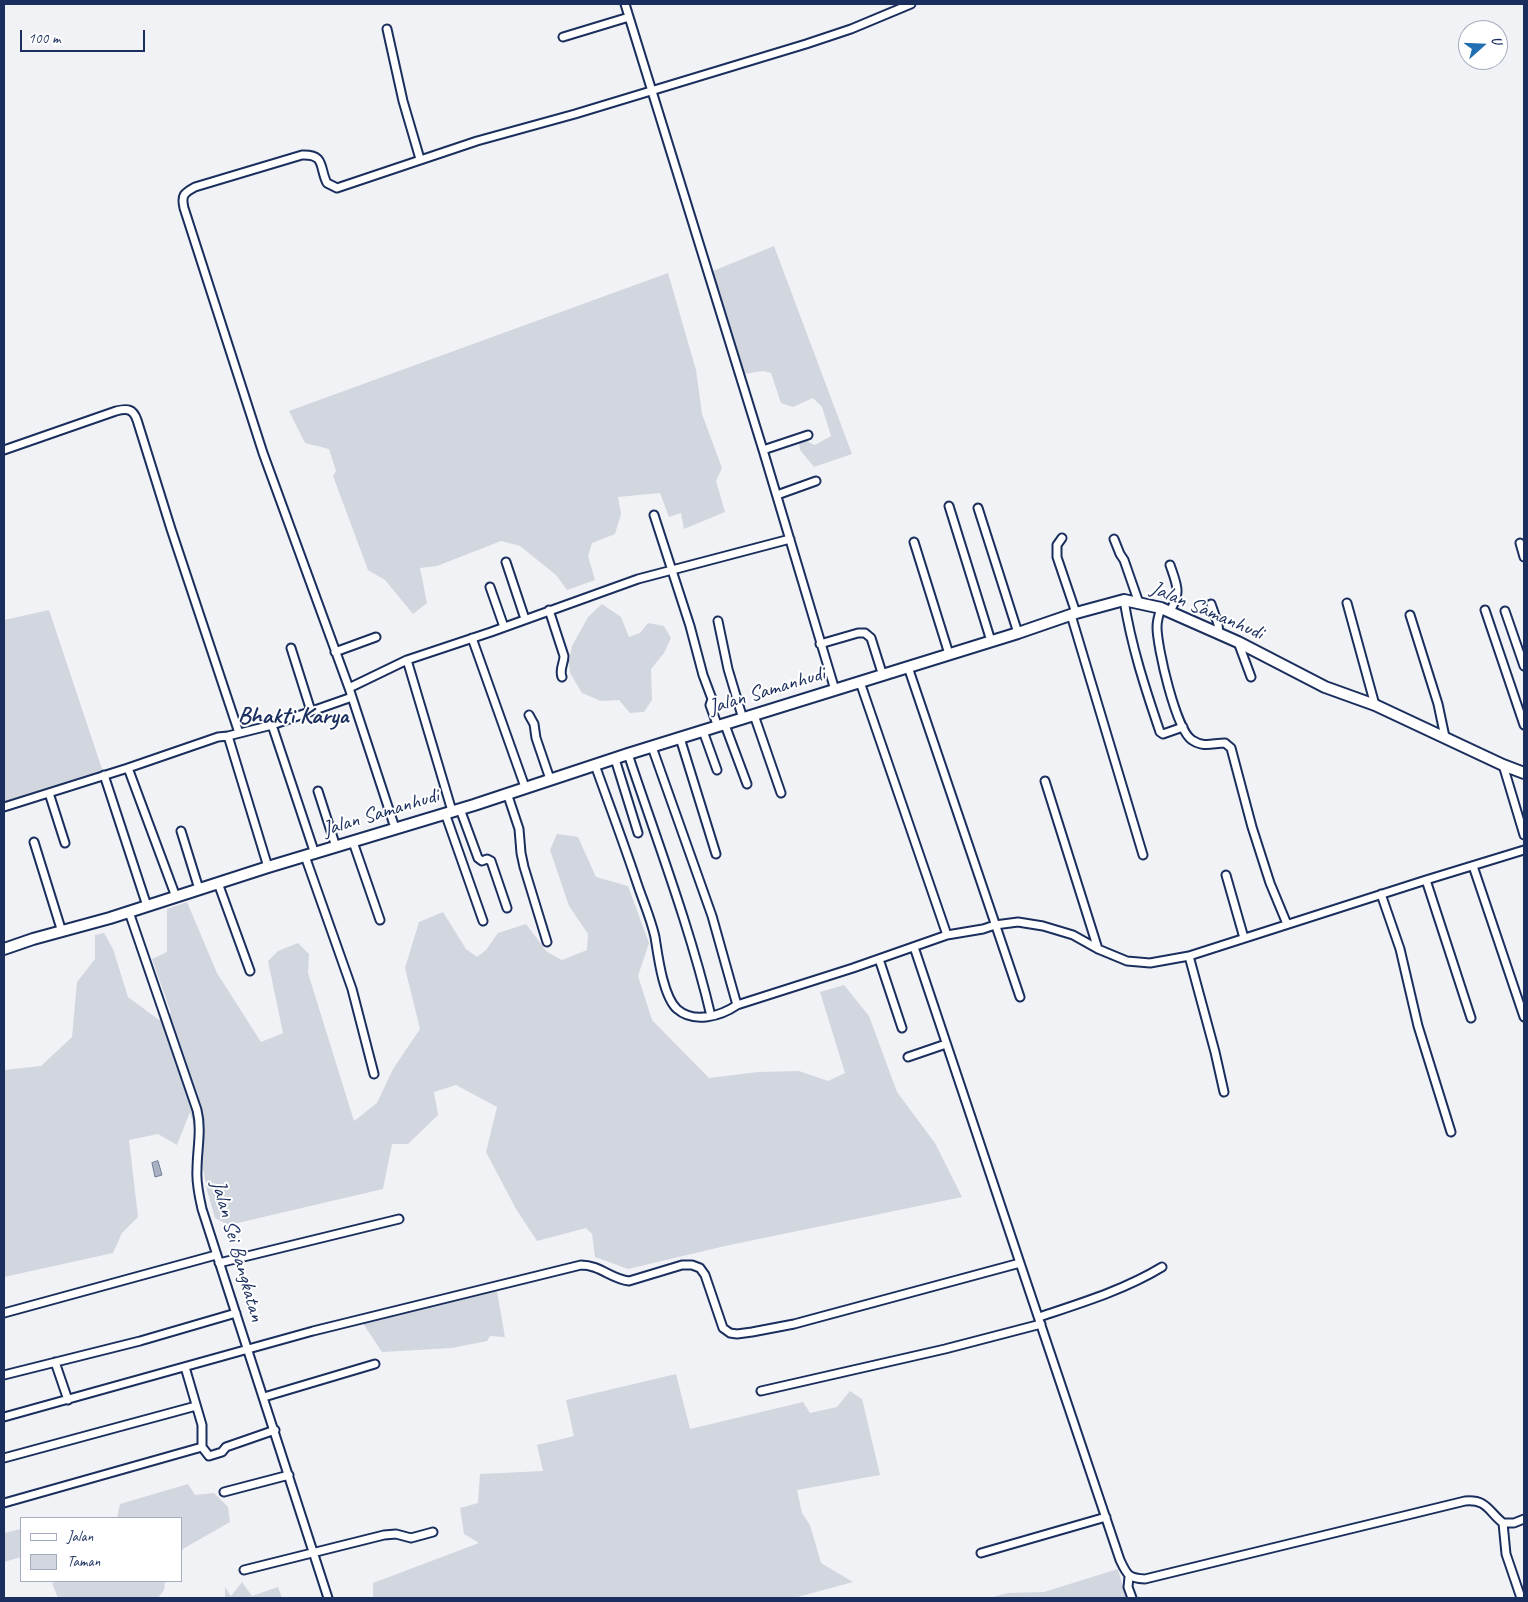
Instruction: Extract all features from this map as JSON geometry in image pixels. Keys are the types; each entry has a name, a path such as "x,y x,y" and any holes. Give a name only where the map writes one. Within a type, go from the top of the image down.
{"street":[{"path":"625,4 777,495 835,690"},
{"path":"395,828 349,688 263,452 182,200 184,195 195,187 302,155 318,158 327,183 336,188 477,141 652,91 851,29 911,4"},
{"path":"563,37 629,16"},
{"path":"387,29 420,159"},
{"path":"4,450 116,411 129,409 133,411 238,733"},
{"path":"763,450 808,434"},
{"path":"777,495 816,481"},
{"path":"949,506 991,641"},
{"path":"978,508 1018,633"},
{"path":"654,515 712,699 710,705 747,784"},
{"path":"1062,538 1056,545 1057,557 1142,855"},
{"path":"1114,538 1139,603"},
{"path":"349,688 408,660 638,579 790,539"},
{"path":"914,542 948,654"},
{"path":"1520,543 1524,556"},
{"path":"506,562 525,620"},
{"path":"1170,565 1177,589 1177,597 1165,610 1157,626 1162,660 1173,703 1186,734 1193,741 1211,746 1225,744 1231,748 1254,836 1270,883 1287,924"},
{"path":"490,587 504,627"},
{"path":"1124,600 1128,628 1160,732 1163,734 1183,727"},
{"name":"Jalan Samanhudi","path":"4,949 129,912 628,754 908,668 1073,614 1124,600 1165,610 1238,642 1325,687 1375,705 1524,773"},
{"path":"1348,603 1375,705"},
{"path":"1211,604 1218,624 1219,634"},
{"path":"549,610 564,656 561,668 562,677"},
{"path":"1485,610 1524,725"},
{"path":"1505,611 1524,666"},
{"path":"1410,615 1438,704 1445,737"},
{"path":"718,621 728,669 743,719"},
{"path":"820,644 858,633 865,633 871,638 882,676"},
{"path":"335,652 376,637"},
{"path":"472,638 525,787"},
{"path":"1238,642 1251,677"},
{"path":"291,648 311,711"},
{"path":"408,660 483,920"},
{"path":"908,668 1020,997"},
{"path":"860,682 947,935"},
{"path":"4,807 218,737 272,725 352,697"},
{"path":"529,715 534,724 536,738 550,779"},
{"path":"754,715 781,793"},
{"path":"272,725 352,989 374,1074"},
{"path":"703,731 717,770"},
{"path":"228,736 268,867"},
{"path":"680,738 716,854"},
{"path":"652,747 712,916 737,1005"},
{"path":"628,754 676,892 711,1016"},
{"path":"615,759 638,833"},
{"path":"595,765 652,924 658,961 672,1003 683,1013 692,1016 711,1016 727,1012 737,1005 947,935 1018,922 1043,926 1073,935 1098,949 1127,961 1150,963 1189,956 1426,880 1524,852"},
{"path":"1503,765 1524,834"},
{"path":"128,768 176,897"},
{"path":"104,775 147,906"},
{"path":"1045,781 1098,949"},
{"path":"318,791 336,847"},
{"path":"49,793 65,843"},
{"path":"507,793 519,828 524,867 547,942"},
{"path":"452,811 478,858 491,861 507,908"},
{"path":"181,831 199,889"},
{"path":"34,842 62,932"},
{"path":"353,842 380,920"},
{"path":"1473,866 1524,1017"},
{"path":"1226,874 1244,938"},
{"path":"1426,880 1471,1018"},
{"path":"218,883 250,971"},
{"path":"1381,894 1400,949 1418,1026 1451,1132"},
{"name":"Jalan Sei Bangkatan","path":"129,912 197,1110 200,1130 197,1183 202,1209 328,1598"},
{"path":"914,946 1106,1517 1123,1566 1129,1577 1128,1587 1132,1598"},
{"path":"1189,956 1216,1052 1224,1092"},
{"path":"879,959 902,1028"},
{"path":"908,1057 946,1044"},
{"path":"219,1264 399,1219"},
{"path":"4,1312 216,1255"},
{"path":"4,1417 392,1310 521,1281 581,1265 599,1268 620,1280 629,1280 682,1264 700,1268 705,1275 724,1328 737,1334 794,1324 1020,1263"},
{"path":"761,1391 945,1349 1040,1321 1145,1278 1162,1267"},
{"path":"4,1375 140,1341 236,1313"},
{"path":"55,1362 68,1400"},
{"path":"264,1397 375,1364"},
{"path":"185,1367 202,1425 202,1447 209,1456 222,1452 226,1447 275,1430"},
{"path":"4,1458 196,1406"},
{"path":"4,1503 202,1447"},
{"path":"224,1492 289,1475"},
{"path":"1129,1577 1145,1579 1465,1501 1477,1500 1482,1502 1503,1523 1506,1554 1520,1598"},
{"path":"981,1553 1106,1517"},
{"path":"1503,1523 1514,1523 1524,1519"},
{"path":"244,1570 384,1536 396,1534 411,1538 433,1532"}],"green space":[{"path":"774,246 852,454 814,467 800,450 799,443 804,440 815,445 831,436 822,407 813,398 793,407 781,403 771,373 763,371 744,374 713,271"},
{"path":"668,273 696,370 702,414 722,468 716,481 725,512 684,529 681,513 669,517 660,493 618,497 621,514 615,534 592,543 588,556 595,580 567,590 556,575 520,546 501,541 437,566 420,568 427,603 413,614 385,580 368,570 333,476 336,471 329,449 305,443 289,411"},
{"path":"602,604 621,617 629,637 640,633 648,623 664,626 671,638 664,653 651,669 652,700 644,712 630,713 619,700 601,701 582,693 570,673 569,661 572,646 588,617"},
{"path":"49,610 104,775 4,805 4,620"},
{"path":"557,834 578,837 596,877 628,886 649,943 638,976 652,1020 709,1078 758,1072 799,1071 828,1081 845,1073 820,992 844,985 869,1016 897,1092 935,1143 962,1197 725,1246 628,1269 595,1257 592,1234 586,1228 537,1241 516,1209 486,1152 497,1107 456,1085 434,1092 438,1115 408,1144 392,1144 383,1189 229,1225 215,1218 190,1112 177,1145 158,1134 129,1140 138,1217 122,1233 113,1253 4,1277 4,1070 41,1066 72,1037 77,982 95,959 95,935 104,933 113,949 128,997 159,1020 171,1013 152,959 167,952 167,909 187,902 217,973 261,1042 283,1033 268,961 278,951 298,943 309,954 308,973 354,1121 377,1103 393,1069 420,1029 405,968 419,922 443,912 466,949 477,957 486,950 498,933 526,924 547,952 562,960 587,950 588,934 569,906 550,850"},
{"path":"496,1286 505,1337 490,1336 487,1341 452,1348 382,1352 360,1319"},
{"path":"676,1374 690,1429 803,1402 810,1413 837,1407 850,1391 862,1399 880,1475 797,1490 802,1513 810,1525 821,1563 853,1582 794,1598 373,1598 373,1583 479,1543 464,1534 460,1508 478,1503 480,1474 543,1471 537,1445 574,1436 566,1400"},
{"path":"188,1484 195,1495 214,1493 228,1507 230,1522 182,1549 182,1517 117,1517 120,1504"},
{"path":"20,1529 20,1557 4,1562 4,1533"},
{"path":"1118,1569 1126,1598 989,1598 1008,1593 1044,1592"},
{"path":"165,1582 164,1590 158,1598 58,1598 52,1583"},
{"path":"242,1582 252,1596 278,1587 282,1598 225,1598 225,1587 231,1596"}],"water":[{"path":"158,1161 162,1175 155,1177 152,1163"}],"district":[{"name":"Bhakti Karya","path":"293,717"}]}
